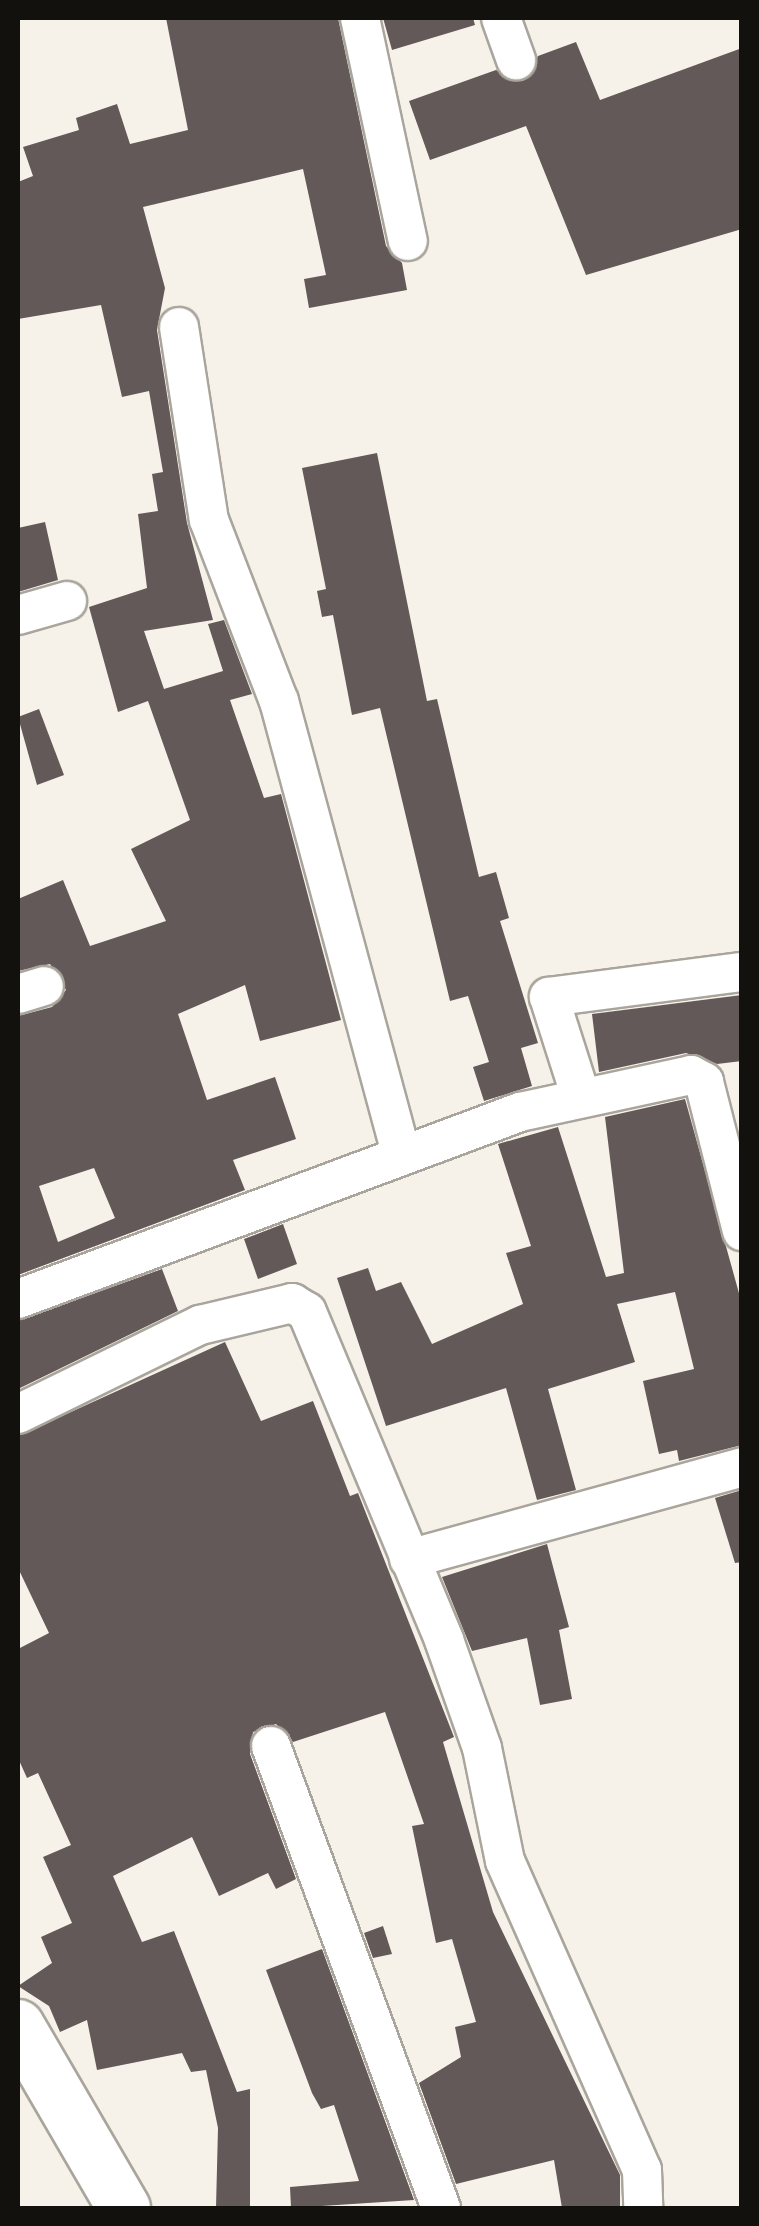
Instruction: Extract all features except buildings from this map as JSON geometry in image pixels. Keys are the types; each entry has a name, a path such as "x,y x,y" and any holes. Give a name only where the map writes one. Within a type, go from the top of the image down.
{"street":[{"path":"360,18 408,241"},
{"path":"501,18 516,60"},
{"path":"178,327 210,520 279,701 402,1154"},
{"path":"18,616 67,600"},
{"path":"580,1094 549,997 742,972"},
{"path":"18,1298 402,1154 580,1094 700,1075 742,1231"},
{"path":"18,1414 200,1325 292,1303 326,1347 409,1559 482,1748 505,1861 642,2170 642,2208"},
{"path":"409,1559 742,1467"},
{"path":"272,1746 442,2208"},
{"path":"18,2026 124,2208"}]}
